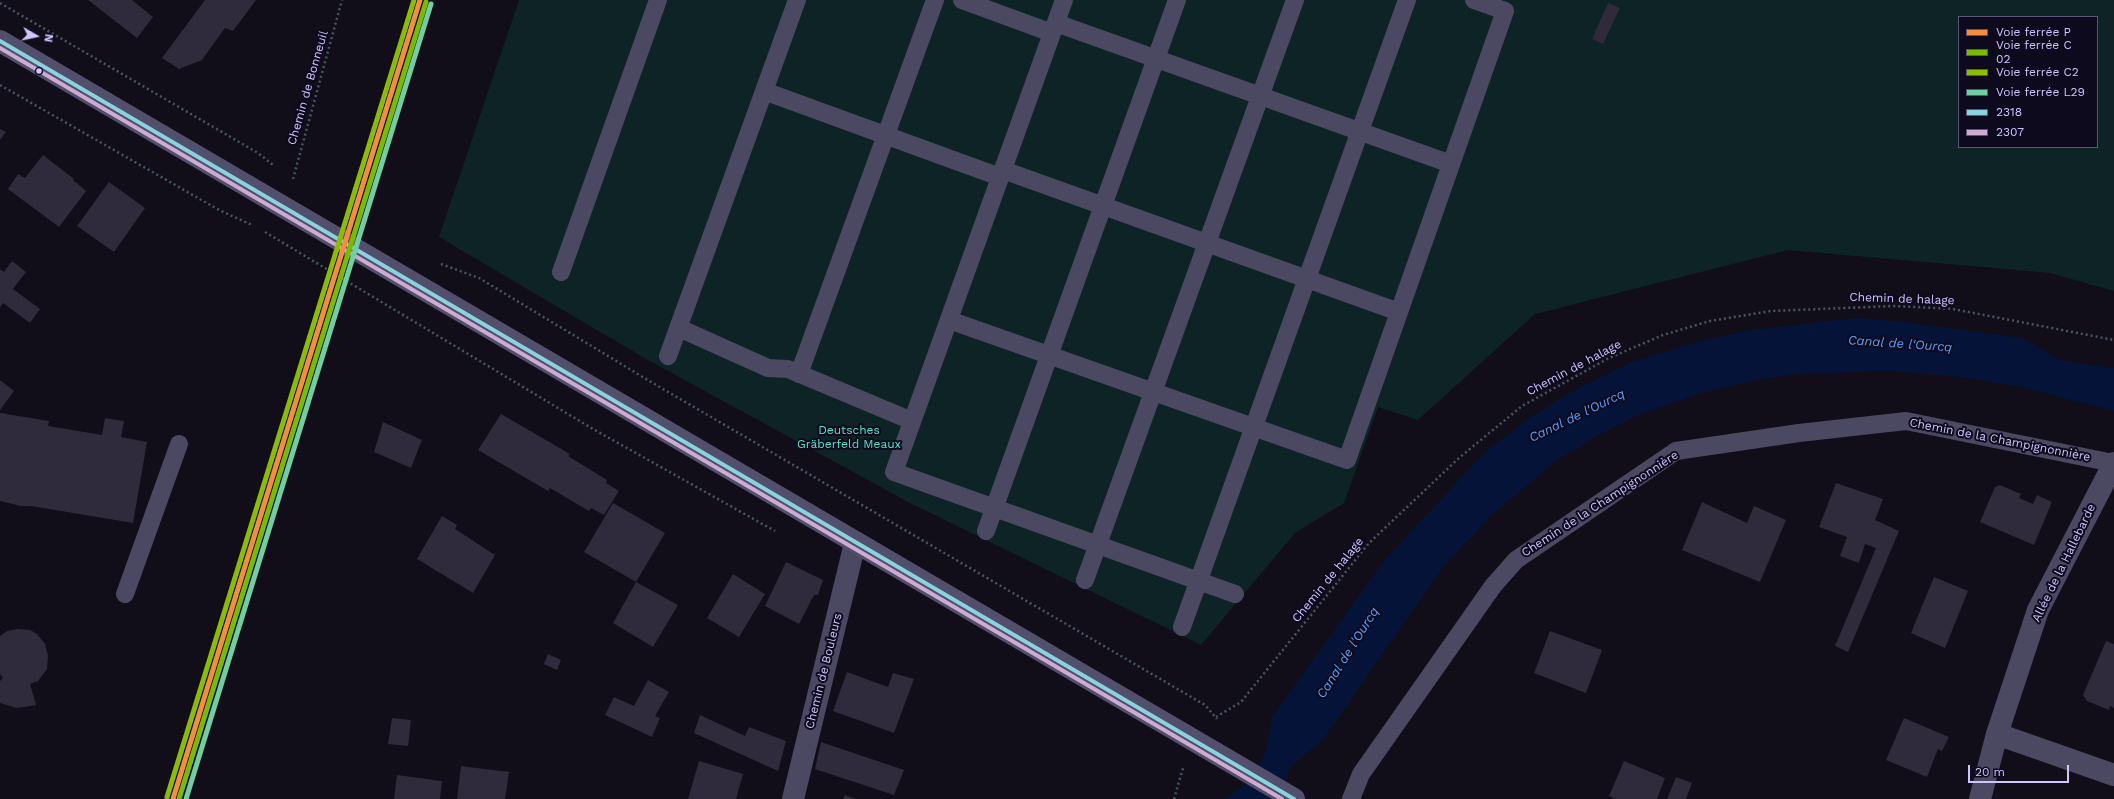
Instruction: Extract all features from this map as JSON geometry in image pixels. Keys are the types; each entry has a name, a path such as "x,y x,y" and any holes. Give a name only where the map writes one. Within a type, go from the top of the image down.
{"main road":[{"path":"0,41 1294,799"}],"street":[{"name":"Allée de la Hallebarde","path":"1980,799 1997,734 2038,610 2114,463"},
{"name":"Chemin de Bouleurs","path":"793,799 855,543"},
{"path":"1997,734 2114,775"}],"lane":[{"path":"561,272 658,0"},
{"path":"668,356 797,0"},
{"path":"799,374 935,0"},
{"path":"962,0 1156,58 1451,164"},
{"path":"1064,0 894,472 1235,594"},
{"path":"986,531 1177,0"},
{"path":"1085,580 1295,0"},
{"path":"1182,627 1197,580 1407,0"},
{"path":"949,320 1347,460 1505,11 1474,0"},
{"path":"764,91 886,136 1103,205 1399,312"},
{"path":"679,328 768,368 788,369 912,421"},
{"name":"Chemin de la Champignonnière","path":"1350,799 1361,774 1493,586 1516,560 1676,451 1799,433 1906,421 2114,463"},
{"path":"126,594 179,444"}],"path":[{"name":"Chemin de Bonneuil","path":"293,180 342,0"},
{"path":"0,3 258,153 275,167"},
{"path":"0,85 219,210 251,224 593,429 781,534"},
{"path":"287,176 298,185"},
{"name":"Chemin de halage","path":"436,262 479,278 651,382 1205,705 1216,717 1241,702 1369,543 1459,458 1522,406 1609,358 1663,335 1710,321 1771,311 1848,306 1893,306 1953,309 2114,340"},
{"path":"1174,799 1183,768"}],"green space":[{"name":"Deutsches Gräberfeld Meaux","path":"519,0 2114,0 2114,291 2050,273 1788,250 1535,314 1418,420 1378,407 1344,503 1295,533 1201,645 910,503 646,359 439,237"}],"water":[{"name":"Canal de l'Ourcq","path":"1856,318 1905,322 2023,338 2058,360 2114,368 2114,411 2017,386 1952,376 1888,371 1798,374 1755,380 1698,394 1636,416 1595,437 1556,461 1493,514 1443,567 1322,741 1292,765 1276,799 1225,799 1252,779 1266,750 1272,717 1383,562 1482,455 1529,418 1576,389 1630,363 1693,343 1751,330"}],"building":[{"path":"88,0 132,0 153,17 137,38"},
{"path":"205,0 256,0 233,31 225,28 202,60 179,69 162,58"},
{"path":"1608,3 1620,8 1603,44 1592,39"},
{"path":"0,129 6,132 0,140"},
{"path":"43,155 74,179 73,180 86,191 59,227 8,189 18,174 25,178"},
{"path":"109,182 145,208 114,252 77,226"},
{"path":"12,261 26,272 13,289 40,309 30,323 3,303 0,308 0,269 4,272"},
{"path":"0,380 14,391 0,410"},
{"path":"0,413 49,421 48,426 102,435 105,418 124,421 121,437 147,442 133,523 31,506 21,506 0,501"},
{"path":"501,414 570,454 568,456 607,480 606,483 619,491 604,515 591,508 589,511 550,488 548,491 478,450"},
{"path":"383,422 422,440 411,468 374,452"},
{"path":"1836,483 1883,499 1875,520 1899,531 1848,652 1835,646 1876,548 1865,544 1859,563 1840,556 1847,537 1819,527"},
{"path":"2000,485 2021,494 2019,498 2033,504 2037,495 2052,502 2034,545 1980,522 1995,487"},
{"path":"1702,502 1747,523 1754,506 1786,520 1760,582 1682,550"},
{"path":"613,503 665,533 636,582 584,552"},
{"path":"442,516 457,525 455,529 495,555 473,593 417,559"},
{"path":"786,562 823,580 818,595 814,595 799,624 765,606"},
{"path":"733,574 765,594 739,637 707,618"},
{"path":"1934,577 1968,591 1945,648 1911,633"},
{"path":"636,582 678,605 653,647 613,623"},
{"path":"17,629 30,630 37,634 45,644 48,656 47,669 38,681 30,684 36,705 17,708 0,703 0,681 3,678 0,674 0,636 7,631"},
{"path":"1550,631 1602,650 1586,693 1534,673"},
{"path":"2106,641 2114,644 2114,708 2110,706 2109,710 2087,701 2083,695"},
{"path":"548,654 561,660 557,670 544,664"},
{"path":"847,672 888,687 893,673 914,679 894,733 833,711"},
{"path":"648,680 669,692 655,716 660,718 652,737 605,715 614,697 634,706"},
{"path":"700,715 745,736 749,727 786,741 778,771 694,733"},
{"path":"392,718 411,720 408,746 388,744"},
{"path":"1904,718 1949,737 1942,751 1938,749 1927,777 1886,760"},
{"path":"821,742 904,770 894,795 815,769"},
{"path":"699,761 743,774 736,799 688,799"},
{"path":"1624,761 1665,778 1657,799 1616,799 1609,796"},
{"path":"461,766 509,772 505,799 457,799"},
{"path":"397,775 442,781 440,799 394,799"},
{"path":"1676,777 1692,783 1686,799 1667,799"},
{"path":"845,795 856,799 843,799"}],"rail line":[{"name":"C2","path":"167,797 414,0"},
{"name":"P","path":"173,799 420,0"},
{"name":"L29","path":"186,799 431,4"}],"transit line":[{"path":"179,799 426,2"},
{"name":"2318","path":"0,41 1294,799"},
{"name":"2307","path":"0,48 1282,799"}]}
